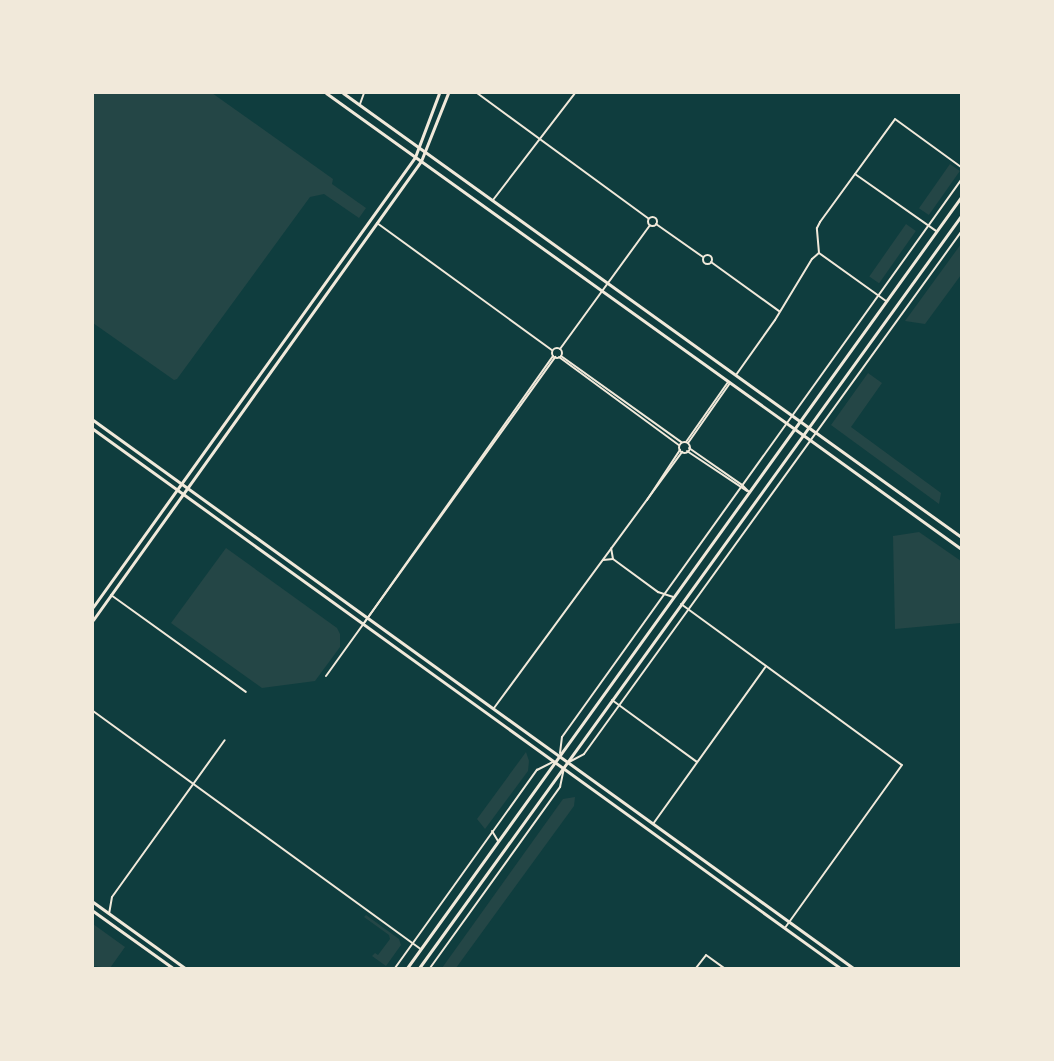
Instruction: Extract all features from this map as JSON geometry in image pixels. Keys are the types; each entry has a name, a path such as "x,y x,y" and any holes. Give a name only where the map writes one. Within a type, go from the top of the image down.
{"main road":[{"path":"326,93 961,549"},
{"path":"343,93 961,537"},
{"path":"93,607 415,157 439,93"},
{"path":"93,620 421,161 448,93"},
{"path":"406,968 961,197"},
{"path":"418,968 961,216"},
{"path":"936,231 945,238"},
{"path":"93,420 853,968"},
{"path":"93,429 840,968"},
{"path":"674,597 681,604"},
{"path":"93,902 185,968"},
{"path":"93,911 173,968"},
{"path":"442,919 450,924"}],"street":[{"path":"360,105 364,93"},
{"path":"477,93 648,218 650,225"},
{"path":"493,200 575,93"},
{"path":"886,301 819,253 817,228 895,119 961,167"},
{"path":"855,174 936,231"},
{"path":"560,756 562,737 961,180"},
{"path":"648,218 655,217 656,224"},
{"path":"377,223 552,350 554,357"},
{"path":"560,356 560,349 650,225 656,224 703,257 705,263 711,262 779,311"},
{"path":"568,762 584,754 961,232"},
{"path":"945,238 953,243"},
{"path":"736,375 812,259 819,253"},
{"path":"703,257 710,255 711,262"},
{"path":"552,350 560,349"},
{"path":"326,676 554,357 560,356 680,444 681,451"},
{"path":"680,444 687,442 729,383"},
{"path":"687,442 688,449 749,492"},
{"path":"494,708 681,451 688,449"},
{"path":"611,548 613,560"},
{"path":"602,560 613,560 658,592 665,592 674,597"},
{"path":"111,595 246,692"},
{"path":"681,604 902,765 785,928"},
{"path":"653,824 766,666"},
{"path":"612,700 697,762"},
{"path":"93,711 420,949"},
{"path":"109,914 112,897 225,740"},
{"path":"395,968 537,770 556,761"},
{"path":"430,968 560,787 564,768"},
{"path":"492,831 498,841"},
{"path":"434,913 442,919"},
{"path":"450,924 457,930"},
{"path":"696,968 706,955 724,968"}],"shaded area":[{"path":"93,93 212,93 333,179 332,184 366,208 359,218 324,194 310,197 177,379 174,380 93,323"},
{"path":"950,164 960,171 929,215 919,208"},
{"path":"906,224 916,231 879,283 869,276"},
{"path":"961,244 961,275 925,324 905,321"},
{"path":"868,373 882,383 851,427 941,493 939,504 831,425"},
{"path":"919,532 961,561 961,623 895,629 893,536"},
{"path":"226,548 337,628 340,634 340,647 315,681 262,688 171,623"},
{"path":"526,752 529,761 528,771 485,829 477,819"},
{"path":"575,797 574,806 456,968 442,968 563,799"},
{"path":"366,915 399,939 401,945 386,966 372,956 375,953 378,955 390,939 389,935 364,917"},
{"path":"93,924 125,947 110,968 93,966"}]}
